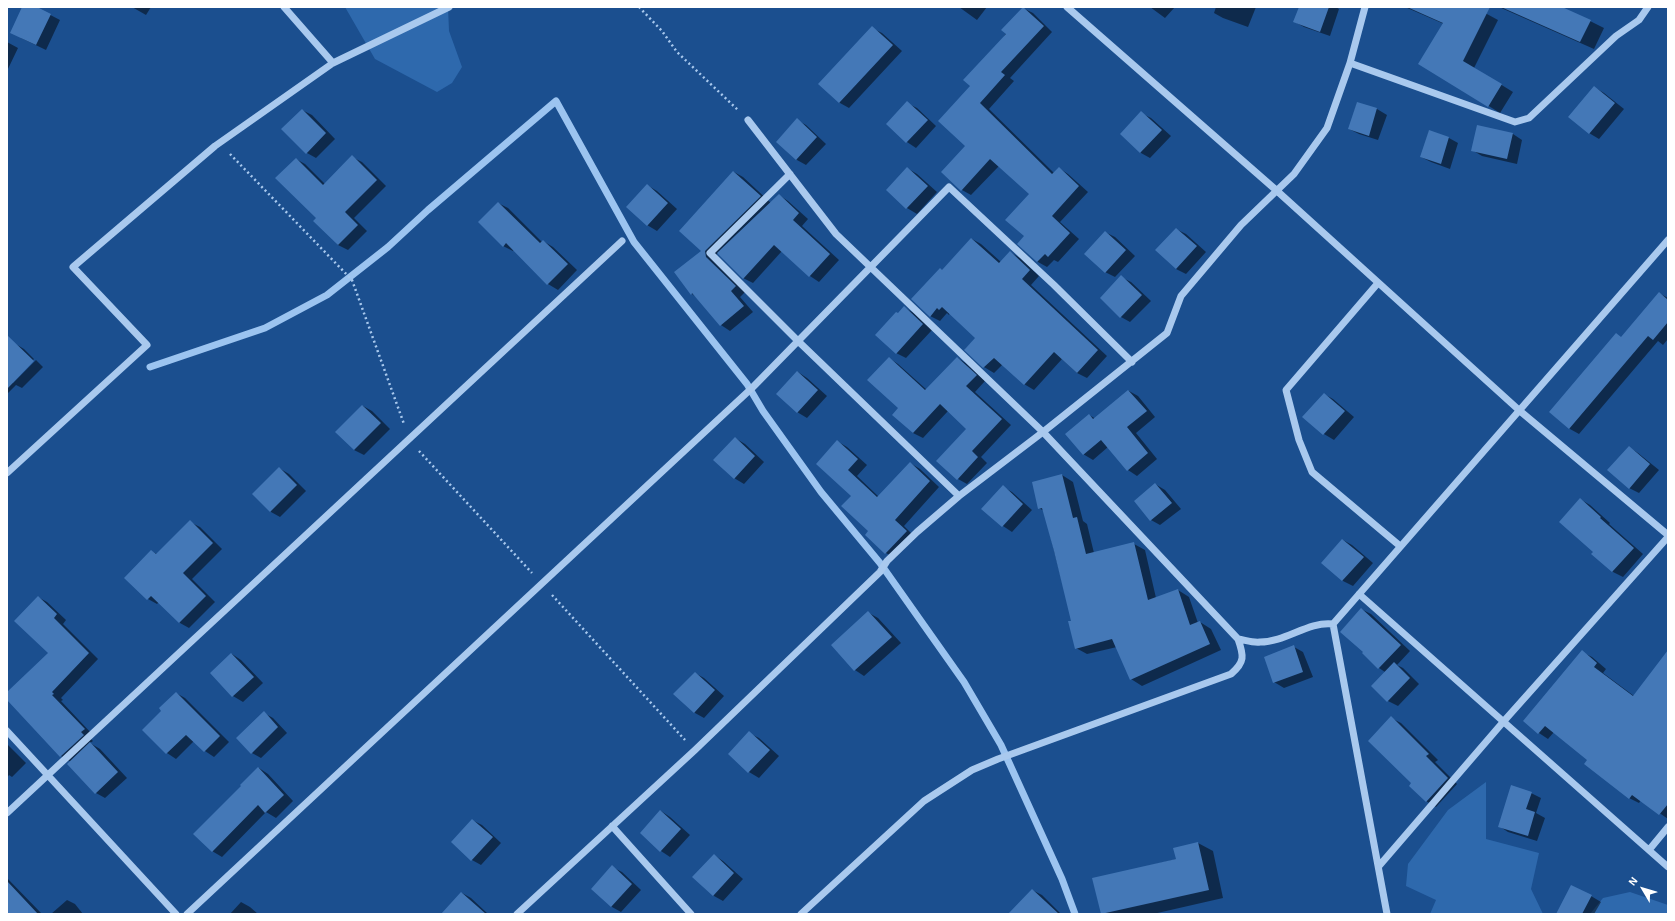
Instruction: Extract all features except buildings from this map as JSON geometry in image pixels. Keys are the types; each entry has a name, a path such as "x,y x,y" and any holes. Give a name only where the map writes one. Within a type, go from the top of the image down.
{"street":[{"path":"284,7 333,63"},
{"path":"7,473 147,345 73,267 219,143 333,63 449,7"},
{"path":"1067,7 1276,190 1520,411 1668,536 1504,721 1379,866"},
{"path":"517,914 695,750 880,572 887,561 917,532 959,496 1132,362 1166,333 1180,296 1241,225 1294,174 1327,128 1350,63 1365,7"},
{"path":"1350,63 1515,122 1529,118 1616,36 1640,20 1648,7"},
{"path":"748,120 836,234 872,266 1043,432 1238,639 1243,653 1243,660 1238,668 1231,674 1013,755 998,759 972,770 924,801 801,914"},
{"path":"790,174 710,253 798,341 959,496"},
{"path":"187,914 747,393 949,187 1048,280 1132,362"},
{"path":"1334,624 1400,546 1520,411 1668,240"},
{"path":"7,813 622,241"},
{"path":"1378,283 1286,390 1299,440 1312,472 1400,546"},
{"path":"1359,594 1668,867"},
{"path":"1238,639 1260,642 1276,639 1323,623 1334,624"},
{"path":"1334,624 1387,914"},
{"path":"7,731 176,914"},
{"path":"612,826 691,914"},
{"path":"1648,850 1668,828"}],"path":[{"path":"639,7 662,31 677,52 748,120"},
{"path":"219,143 352,280 409,440 695,750"}],"shaded area":[{"path":"345,7 448,7 449,31 462,67 452,83 437,92 375,59"},
{"path":"1486,782 1486,839 1539,853 1531,889 1543,914 1430,914 1436,900 1406,886 1408,864 1448,810"},
{"path":"1630,892 1668,905 1668,914 1590,914 1603,898"}],"waterway":[{"path":"150,367 265,328 327,295 388,247 428,210 556,101 634,242 747,384 763,411 821,492 880,563 964,682 1001,745 1062,879 1075,914"}]}
